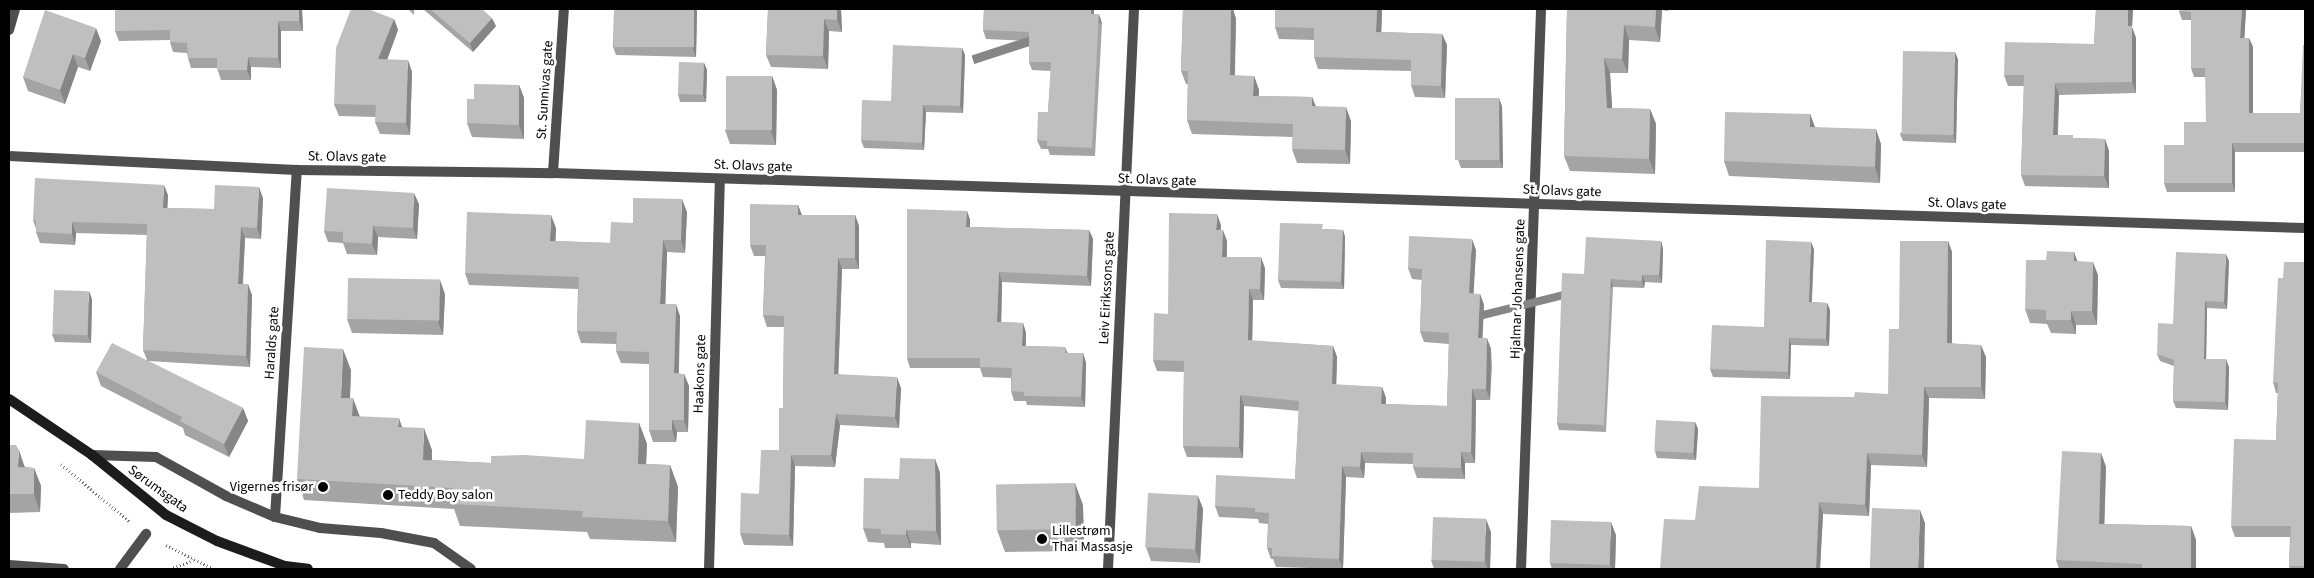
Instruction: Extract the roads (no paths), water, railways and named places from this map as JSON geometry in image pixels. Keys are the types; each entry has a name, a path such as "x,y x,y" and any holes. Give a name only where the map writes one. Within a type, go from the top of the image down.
{"main road":[{"name":"Sørumsgata","path":"9,399 92,455 166,515 217,541 284,567 308,569"}],"street":[{"path":"9,30 15,9"},
{"name":"St. Sunnivas gate","path":"553,173 564,9"},
{"name":"Leiv Eirikssons gate","path":"1108,569 1134,9"},
{"name":"Hjalmar Johansens gate","path":"1522,569 1542,9"},
{"name":"St. Olavs gate","path":"9,156 297,170 553,173 1125,193 2305,228"},
{"name":"Haralds gate","path":"275,517 297,170"},
{"name":"Haakons gate","path":"709,569 720,179"},
{"path":"92,455 156,457 226,496 275,517 320,528 381,533 434,543 471,569"},
{"path":"120,569 146,534"},
{"path":"13,567 64,569"}],"place":[{"name":"Vigernes frisør","path":"323,487"},
{"name":"Teddy Boy salon","path":"388,495"},
{"name":"Lillestrøm Thai Massasje","path":"1042,539"}]}
